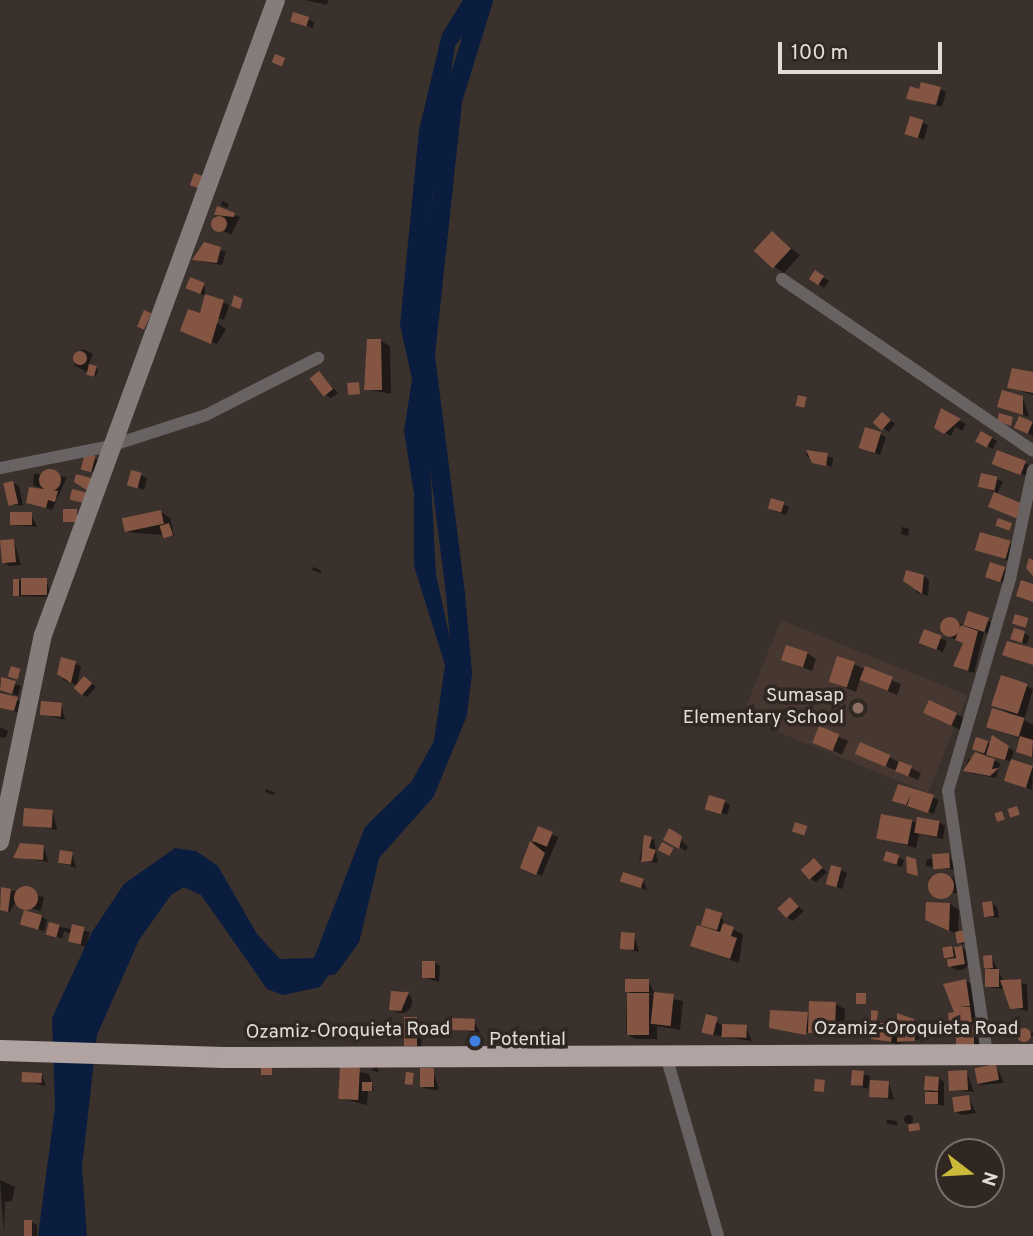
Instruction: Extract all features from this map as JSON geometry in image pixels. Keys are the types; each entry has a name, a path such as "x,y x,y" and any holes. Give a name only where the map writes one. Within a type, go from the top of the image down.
{"highway":[{"name":"Ozamiz-Oroquieta Road","path":"0,1051 118,1056 665,1052 1033,1054"}],"street":[{"path":"0,842 43,635 110,446 276,0"},
{"path":"782,279 1033,451"},
{"path":"0,468 110,446 253,395 318,358"},
{"path":"987,1054 948,791 1010,579 1033,470"},
{"path":"665,1052 718,1236"}],"shaded area":[{"name":"Sumasap Elementary School","path":"781,620 967,695 928,793 742,717"}],"water":[{"path":"463,0 491,0 455,46 432,201 423,336 436,574 457,672 445,743 423,785 367,847 342,957 320,987 283,995 267,989 201,895 184,887 171,895 139,940 97,1035 82,1167 87,1236 38,1236 55,1107 52,1018 92,932 124,884 175,848 196,851 218,866 257,934 280,959 314,958 365,827 412,781 434,741 445,665 414,566 414,494 404,431 412,379 400,325 419,130 442,34"}],"building":[{"path":"293,12 309,17 306,27 290,22"},
{"path":"275,54 285,58 282,66 272,62"},
{"path":"921,82 941,87 936,105 906,99 910,86 919,89"},
{"path":"910,116 923,120 918,138 904,134"},
{"path":"194,173 203,176 199,188 190,185"},
{"path":"217,206 235,213 234,217 214,215"},
{"path":"216,216 222,216 227,224 225,230 216,232 211,227 211,221"},
{"path":"772,231 791,249 773,268 754,251"},
{"path":"204,242 221,247 217,263 192,260"},
{"path":"815,270 824,276 818,285 809,279"},
{"path":"190,277 205,283 200,294 186,288"},
{"path":"205,294 224,300 211,344 180,331 188,309 200,313"},
{"path":"234,295 243,299 240,309 231,306"},
{"path":"144,310 151,313 144,330 137,327"},
{"path":"367,339 381,339 382,390 364,390"},
{"path":"77,351 83,351 87,358 83,365 77,365 73,361 73,355"},
{"path":"89,364 97,366 94,377 86,375"},
{"path":"1012,368 1033,372 1033,393 1007,388"},
{"path":"319,371 333,389 324,397 310,378"},
{"path":"359,382 360,394 348,395 347,383"},
{"path":"1002,390 1023,396 1023,415 997,407"},
{"path":"798,395 807,397 804,408 796,406"},
{"path":"941,408 961,419 944,434 934,428"},
{"path":"882,412 891,420 882,430 873,422"},
{"path":"999,413 1013,417 1011,426 997,421"},
{"path":"1019,416 1033,422 1028,434 1014,428"},
{"path":"865,427 881,432 875,453 859,448"},
{"path":"981,431 992,437 987,448 975,441"},
{"path":"806,450 828,453 826,466 812,463"},
{"path":"997,450 1026,461 1021,475 992,464"},
{"path":"85,453 96,456 91,472 81,469"},
{"path":"50,469 58,472 61,480 58,488 50,491 42,488 39,480 42,472"},
{"path":"131,470 142,473 137,488 127,485"},
{"path":"981,473 998,477 994,490 978,487"},
{"path":"76,474 91,478 88,491 74,482"},
{"path":"13,481 18,503 8,506 3,483"},
{"path":"29,487 58,491 55,502 48,500 46,508 26,503"},
{"path":"72,489 89,493 86,504 70,500"},
{"path":"994,492 1023,504 1017,518 988,507"},
{"path":"771,498 784,502 781,513 768,509"},
{"path":"63,509 77,509 77,522 63,522"},
{"path":"161,510 164,524 125,532 122,518"},
{"path":"10,512 32,512 32,525 10,525"},
{"path":"998,518 1012,523 1009,531 995,526"},
{"path":"169,523 173,535 164,538 159,526"},
{"path":"980,532 1011,541 1006,559 975,550"},
{"path":"14,539 16,562 2,563 0,540"},
{"path":"1029,558 1033,560 1033,576 1026,568"},
{"path":"990,562 1005,567 1000,582 985,577"},
{"path":"906,570 924,575 922,594 903,581"},
{"path":"21,578 47,578 47,595 21,595"},
{"path":"13,579 19,579 19,596 13,596"},
{"path":"1021,580 1033,584 1033,602 1016,596"},
{"path":"968,611 989,618 984,632 963,625"},
{"path":"1015,614 1028,618 1025,628 1012,624"},
{"path":"946,617 954,617 960,627 954,637 946,637 940,631 940,623"},
{"path":"961,625 978,631 968,671 953,666 963,643 955,640"},
{"path":"1014,628 1025,631 1022,643 1010,639"},
{"path":"924,629 942,636 936,650 919,643"},
{"path":"1007,641 1033,648 1033,665 1002,655"},
{"path":"786,645 808,652 803,667 781,660"},
{"path":"837,656 855,662 847,688 829,682"},
{"path":"61,657 76,661 71,683 57,674"},
{"path":"11,666 21,669 17,679 8,677"},
{"path":"865,666 893,677 888,691 860,680"},
{"path":"1001,675 1028,684 1018,714 991,705"},
{"path":"84,676 92,683 82,695 74,688"},
{"path":"1,677 16,681 12,694 0,690"},
{"path":"0,693 18,697 14,711 0,708"},
{"path":"929,700 957,713 951,726 923,713"},
{"path":"41,701 62,703 61,717 40,715"},
{"path":"992,708 1025,718 1019,737 986,727"},
{"path":"819,726 839,734 833,751 812,743"},
{"path":"992,735 1009,746 1005,760 986,755"},
{"path":"1020,736 1033,740 1032,757 1016,752"},
{"path":"976,737 988,741 984,753 972,749"},
{"path":"860,742 890,755 885,767 855,754"},
{"path":"975,752 995,759 992,769 999,768 990,776 963,771"},
{"path":"1011,759 1033,766 1026,788 1004,781"},
{"path":"899,761 912,766 908,776 895,771"},
{"path":"898,784 934,795 928,813 907,806 911,794 906,805 892,801"},
{"path":"709,795 725,800 721,814 705,809"},
{"path":"1017,806 1020,815 1010,818 1007,809"},
{"path":"24,808 53,810 52,828 23,826"},
{"path":"1002,811 1005,820 997,822 994,813"},
{"path":"881,814 912,820 908,845 876,839"},
{"path":"917,817 940,821 937,837 914,833"},
{"path":"795,822 807,826 804,836 792,832"},
{"path":"538,826 553,832 547,847 532,841"},
{"path":"669,828 682,836 679,849 663,840"},
{"path":"644,835 652,837 649,848 656,850 652,861 641,862"},
{"path":"530,841 545,853 536,875 520,868"},
{"path":"662,842 674,848 669,856 658,850"},
{"path":"20,843 44,845 43,860 13,858"},
{"path":"60,850 73,852 71,865 58,863"},
{"path":"886,851 899,855 896,865 883,861"},
{"path":"949,853 950,868 933,869 932,854"},
{"path":"906,856 916,859 918,876 907,873"},
{"path":"814,858 823,868 809,880 801,870"},
{"path":"831,865 842,868 836,887 826,884"},
{"path":"623,872 644,879 641,888 620,882"},
{"path":"941,873 950,877 954,886 950,895 941,899 932,895 928,886 932,877"},
{"path":"26,886 34,890 38,898 34,906 26,910 18,906 14,898 18,890"},
{"path":"1,887 11,889 8,912 0,910"},
{"path":"790,897 799,907 786,918 777,908"},
{"path":"992,901 994,916 984,917 982,902"},
{"path":"926,902 950,903 949,931 925,920"},
{"path":"706,908 722,913 717,930 701,925"},
{"path":"24,910 42,915 38,930 20,924"},
{"path":"49,922 60,925 56,937 46,935"},
{"path":"723,923 734,927 731,936 737,938 730,959 690,946 697,925 720,932"},
{"path":"72,924 85,927 81,944 68,942"},
{"path":"966,930 968,942 957,944 955,932"},
{"path":"621,932 635,933 634,950 620,949"},
{"path":"952,946 954,957 944,959 942,948"},
{"path":"962,946 965,964 948,967 947,959 956,958 954,947"},
{"path":"992,955 993,968 984,969 983,956"},
{"path":"422,961 435,961 435,978 422,978"},
{"path":"985,969 999,969 999,987 985,987"},
{"path":"625,979 649,979 649,992 625,992"},
{"path":"966,979 970,1006 959,1007 970,1007 972,1022 949,1025 948,1013 954,1012 943,984"},
{"path":"1021,979 1023,1008 1010,1009 1000,980"},
{"path":"391,991 409,992 401,1011 389,1010"},
{"path":"654,992 674,994 671,1026 651,1024"},
{"path":"627,993 649,993 649,1035 627,1035"},
{"path":"856,993 866,993 866,1004 856,1004"},
{"path":"809,1001 836,1002 835,1034 808,1033"},
{"path":"770,1010 808,1012 806,1035 769,1028"},
{"path":"871,1010 878,1011 877,1022 894,1025 891,1042 871,1039"},
{"path":"897,1013 914,1019 915,1041 897,1042"},
{"path":"706,1014 718,1017 713,1035 701,1032"},
{"path":"404,1017 417,1017 417,1046 404,1046"},
{"path":"450,1018 475,1019 475,1031 450,1030"},
{"path":"722,1024 747,1025 747,1038 722,1037"},
{"path":"956,1025 974,1025 974,1048 956,1048"},
{"path":"1024,1028 1029,1030 1029,1040 1024,1042 1019,1040 1017,1035 1019,1030"},
{"path":"996,1064 999,1080 977,1084 974,1068"},
{"path":"340,1066 360,1067 358,1100 338,1099"},
{"path":"261,1068 272,1068 272,1075 261,1075"},
{"path":"420,1068 434,1068 434,1087 420,1087"},
{"path":"852,1070 864,1071 863,1086 851,1085"},
{"path":"967,1070 968,1090 949,1091 948,1071"},
{"path":"22,1072 42,1073 41,1083 21,1082"},
{"path":"406,1072 414,1073 412,1085 405,1084"},
{"path":"925,1076 939,1077 938,1091 924,1090"},
{"path":"815,1079 825,1080 824,1092 814,1091"},
{"path":"870,1080 889,1081 888,1098 869,1097"},
{"path":"362,1082 372,1082 372,1091 362,1091"},
{"path":"925,1092 938,1092 938,1104 925,1104"},
{"path":"969,1095 971,1110 954,1112 952,1097"},
{"path":"919,1123 920,1130 909,1131 908,1125"},
{"path":"24,1220 32,1220 32,1236 24,1236"}],"waterway":[{"path":"330,965 350,937 370,853 425,791 457,713 462,673 455,593 425,354 452,100 483,0"}],"place":[{"name":"Sumasap Elementary School","path":"858,708"},
{"name":"Potential","path":"475,1041"}]}
